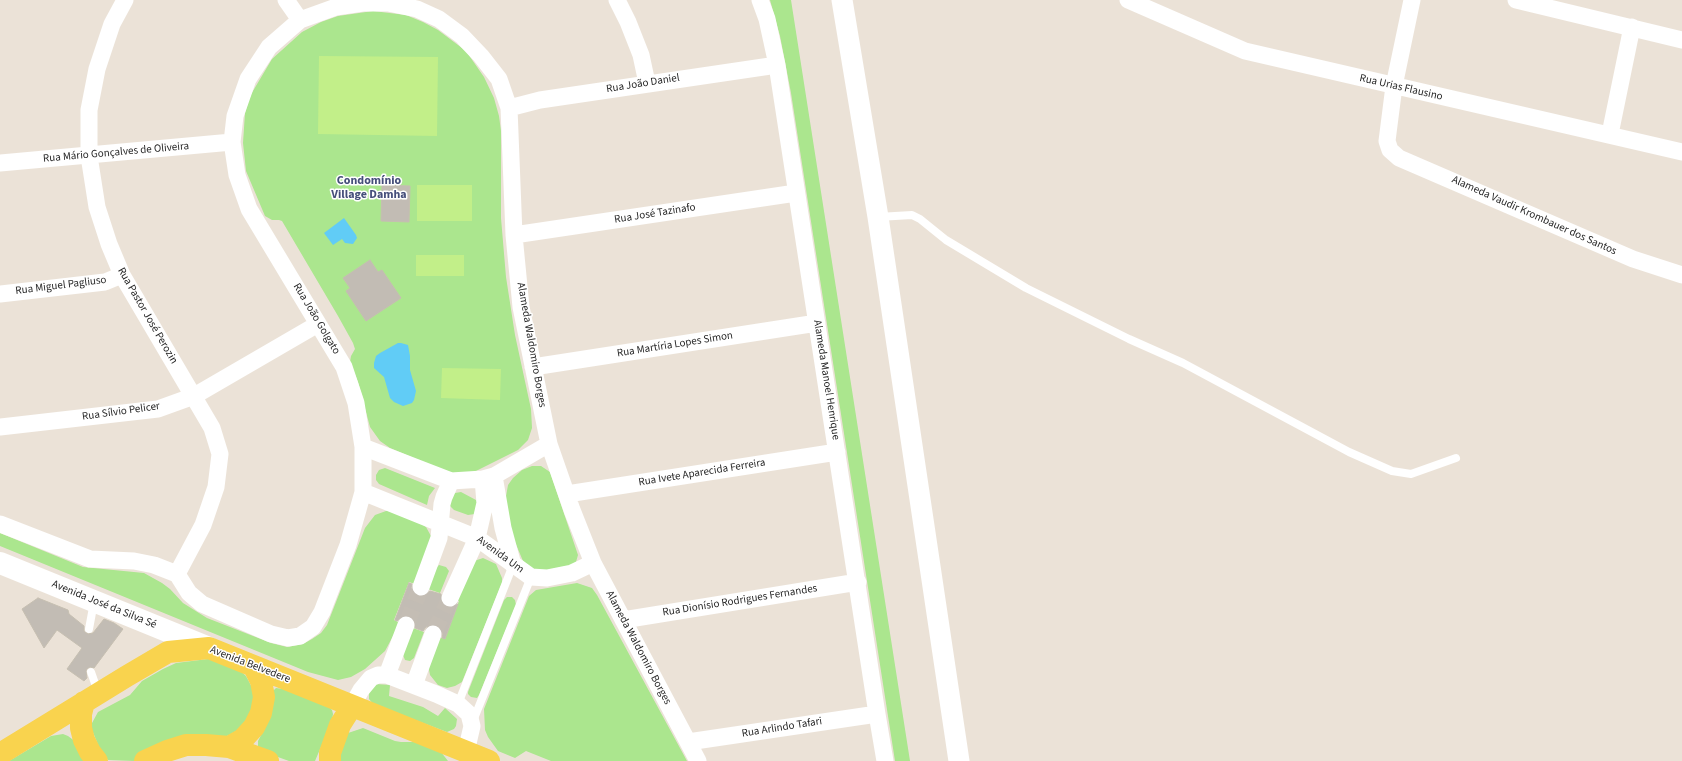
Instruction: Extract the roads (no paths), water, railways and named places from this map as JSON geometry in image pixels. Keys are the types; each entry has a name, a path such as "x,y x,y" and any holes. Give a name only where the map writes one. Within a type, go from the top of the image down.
{"main road":[{"name":"Avenida José da Silva Sé","path":"0,563 209,648"},
{"name":"Avenida Belvedere","path":"0,754 91,697 168,652 209,648 352,706 465,756 489,761"},
{"path":"226,749 242,739 254,727 261,713 264,697 261,681 254,667"},
{"path":"91,697 81,714 83,734 90,752 97,761"},
{"path":"330,761 330,753 340,726 352,706"},
{"path":"145,761 167,751 186,745 206,745 268,761"}],"street":[{"name":"Rua Pastor José Perozin","path":"125,0 112,24 97,69 89,110 89,156 98,207 109,244 122,275 212,428 220,454 216,487 203,525 177,574"},
{"path":"286,0 300,20"},
{"path":"617,0 628,22 641,55 647,83"},
{"name":"Alameda Manoel Henrique","path":"760,0 767,19 777,65 836,452 858,582 877,714 886,761"},
{"path":"842,0 878,217 959,761"},
{"name":"Rua Urias Flausino","path":"1128,0 1245,51 1610,134 1682,152"},
{"path":"1394,86 1412,0"},
{"path":"1516,0 1682,40"},
{"name":"Alameda Waldomiro Borges","path":"300,20 336,7 364,3 419,5 462,36 481,56 499,79 509,108 514,235 521,307 549,444 593,564 698,761"},
{"name":"Rua João Golgato","path":"177,574 189,592 202,604 271,634 288,638 300,636 313,626 322,612 348,545 363,492 363,447 356,403 344,367 250,209 237,175 232,142 235,116 248,79 269,47 300,20"},
{"path":"1610,134 1632,27"},
{"name":"Rua João Daniel","path":"509,108 540,100 777,65"},
{"name":"Alameda Vaudir Krombauer dos Santos","path":"1394,86 1387,141 1390,150 1399,158 1632,259 1682,275"},
{"name":"Rua Mário Gonçalves de Oliveira","path":"0,163 232,142"},
{"name":"Rua José Tazinafo","path":"514,235 796,193"},
{"name":"Rua Miguel Pagliuso","path":"0,294 105,282 122,275"},
{"name":"Rua Martíria Lopes Simon","path":"533,367 817,323"},
{"name":"Rua Sílvio Pelicer","path":"0,427 158,409 194,396 318,324"},
{"path":"363,447 451,481 488,478 549,444"},
{"name":"Rua Ivete Aparecida Ferreira","path":"567,494 836,452"},
{"path":"450,598 477,538 485,503 488,478"},
{"path":"488,478 513,565"},
{"path":"421,587 439,538 444,497 451,481"},
{"name":"Avenida Um","path":"363,492 441,522 477,538 531,577 547,578 572,573 593,564"},
{"path":"0,524 90,559 134,561 154,565 177,574"},
{"name":"Rua Dionísio Rodrigues Fernandes","path":"623,620 858,582"},
{"path":"387,675 406,625"},
{"path":"414,685 433,634"},
{"path":"352,706 361,690 371,678 387,675 458,704 469,714 472,726 465,756"},
{"name":"Rua Arlindo Tafari","path":"688,742 877,714"}],"lane":[{"path":"878,217 912,215 920,219 946,240 1026,288 1129,339 1183,363 1349,452 1392,471 1411,474 1456,458"},
{"path":"458,704 513,565"},
{"path":"472,726 531,577"},
{"path":"88,629 94,601"},
{"path":"91,672 91,697"}],"water":[{"path":"344,218 357,238 353,244 345,243 342,239 333,245 324,233"},
{"path":"398,343 408,345 410,370 416,391 412,403 403,406 394,402 390,398 384,377 374,368 376,356"}],"tunnel":[{"path":"406,625 421,587"},
{"path":"433,634 450,598"}],"district":[{"name":"Condomínio Village Damha","path":"369,188"}]}
